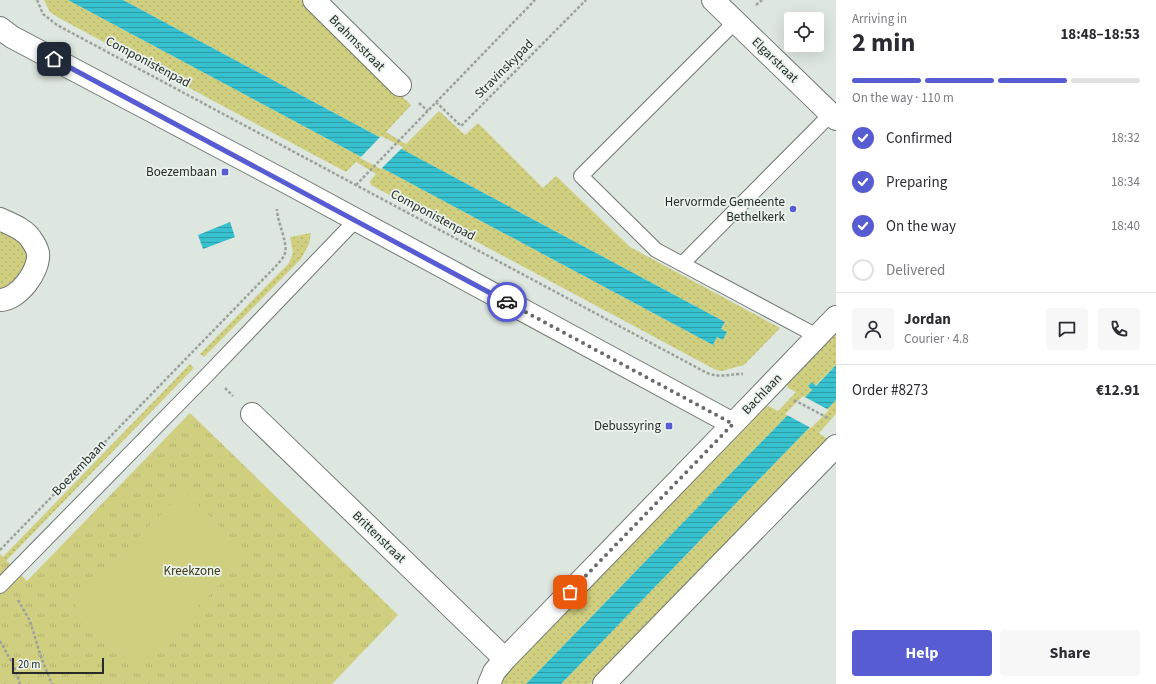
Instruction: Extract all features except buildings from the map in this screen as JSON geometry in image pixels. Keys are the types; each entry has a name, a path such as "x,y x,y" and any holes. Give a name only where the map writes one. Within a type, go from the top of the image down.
{"street":[{"name":"Brahmsstraat","path":"314,0 400,85"},
{"name":"Elgarstraat","path":"713,0 833,117"},
{"name":"Bachlaan","path":"0,28 12,37 290,184 733,424 778,391 817,336 836,317"},
{"path":"0,219 19,229 29,237 38,253 35,269 26,283 13,296 6,300 0,300"},
{"name":"Brittenstraat","path":"252,414 505,659"},
{"path":"489,684 494,672 505,659 733,424"},
{"path":"604,684 828,468 836,446"}],"lane":[{"path":"735,22 581,176 656,250 817,336"},
{"path":"682,264 833,117"},
{"name":"Boezembaan","path":"1,584 356,220"}],"path":[{"name":"Componistenpad","path":"37,0 43,14 56,25 707,373 715,376 744,374 751,376 834,421"},
{"name":"Stravinskypad","path":"356,185 535,0"},
{"name":"Stravinskypad","path":"436,102 461,126 586,0"},
{"name":"Boezembaan","path":"0,550 284,256 285,248 277,208 304,157"},
{"path":"1,584 18,599 27,614 42,660 52,684"},
{"path":"0,641 14,666 20,684"}],"green space":[{"path":"44,0 68,0 713,345 717,337 723,340 727,333 721,330 725,322 123,0 301,0 411,105 386,132 406,144 439,111 465,135 478,123 543,188 556,176 630,247 780,328 744,365 722,371 716,370 371,185 370,181 376,174 356,162 346,172 59,18 50,12"},
{"path":"0,230 17,240 26,249 29,263 12,287 0,290"},
{"path":"311,233 309,244 301,259 204,357 200,354 289,263 293,253 290,237"},
{"path":"836,334 836,365 815,386 812,383 808,386 812,390 526,684 500,684 508,670 766,407 769,406 778,411 796,392 788,388 787,385"},
{"path":"190,364 194,368 3,564 0,560"},
{"path":"836,400 836,414 819,433 828,439 590,684 561,684"},
{"name":"Kreekzone","path":"190,413 398,615 332,684 0,684 0,554 27,581"},
{"path":"184,491 249,555 138,667 73,603"}],"water":[{"path":"68,0 123,0 725,322 721,329 727,332 723,340 717,337 713,345"},
{"path":"230,222 235,237 203,249 198,235"},
{"path":"836,365 836,400 561,684 526,684 812,390 808,386 812,382 816,386"}],"pier":[{"path":"381,136 403,147 381,169 360,158"},
{"path":"803,396 829,410 811,428 785,414"}],"way so far":[{"path":"507,302 733,424 570,592"}],"place":[{"name":"Boezembaan","path":"225,172"},
{"name":"Hervormde Gemeente Bethelkerk","path":"793,209"},
{"name":"Debussyring","path":"669,426"}],"route":[{"path":"54,59 290,184 507,302"}]}
